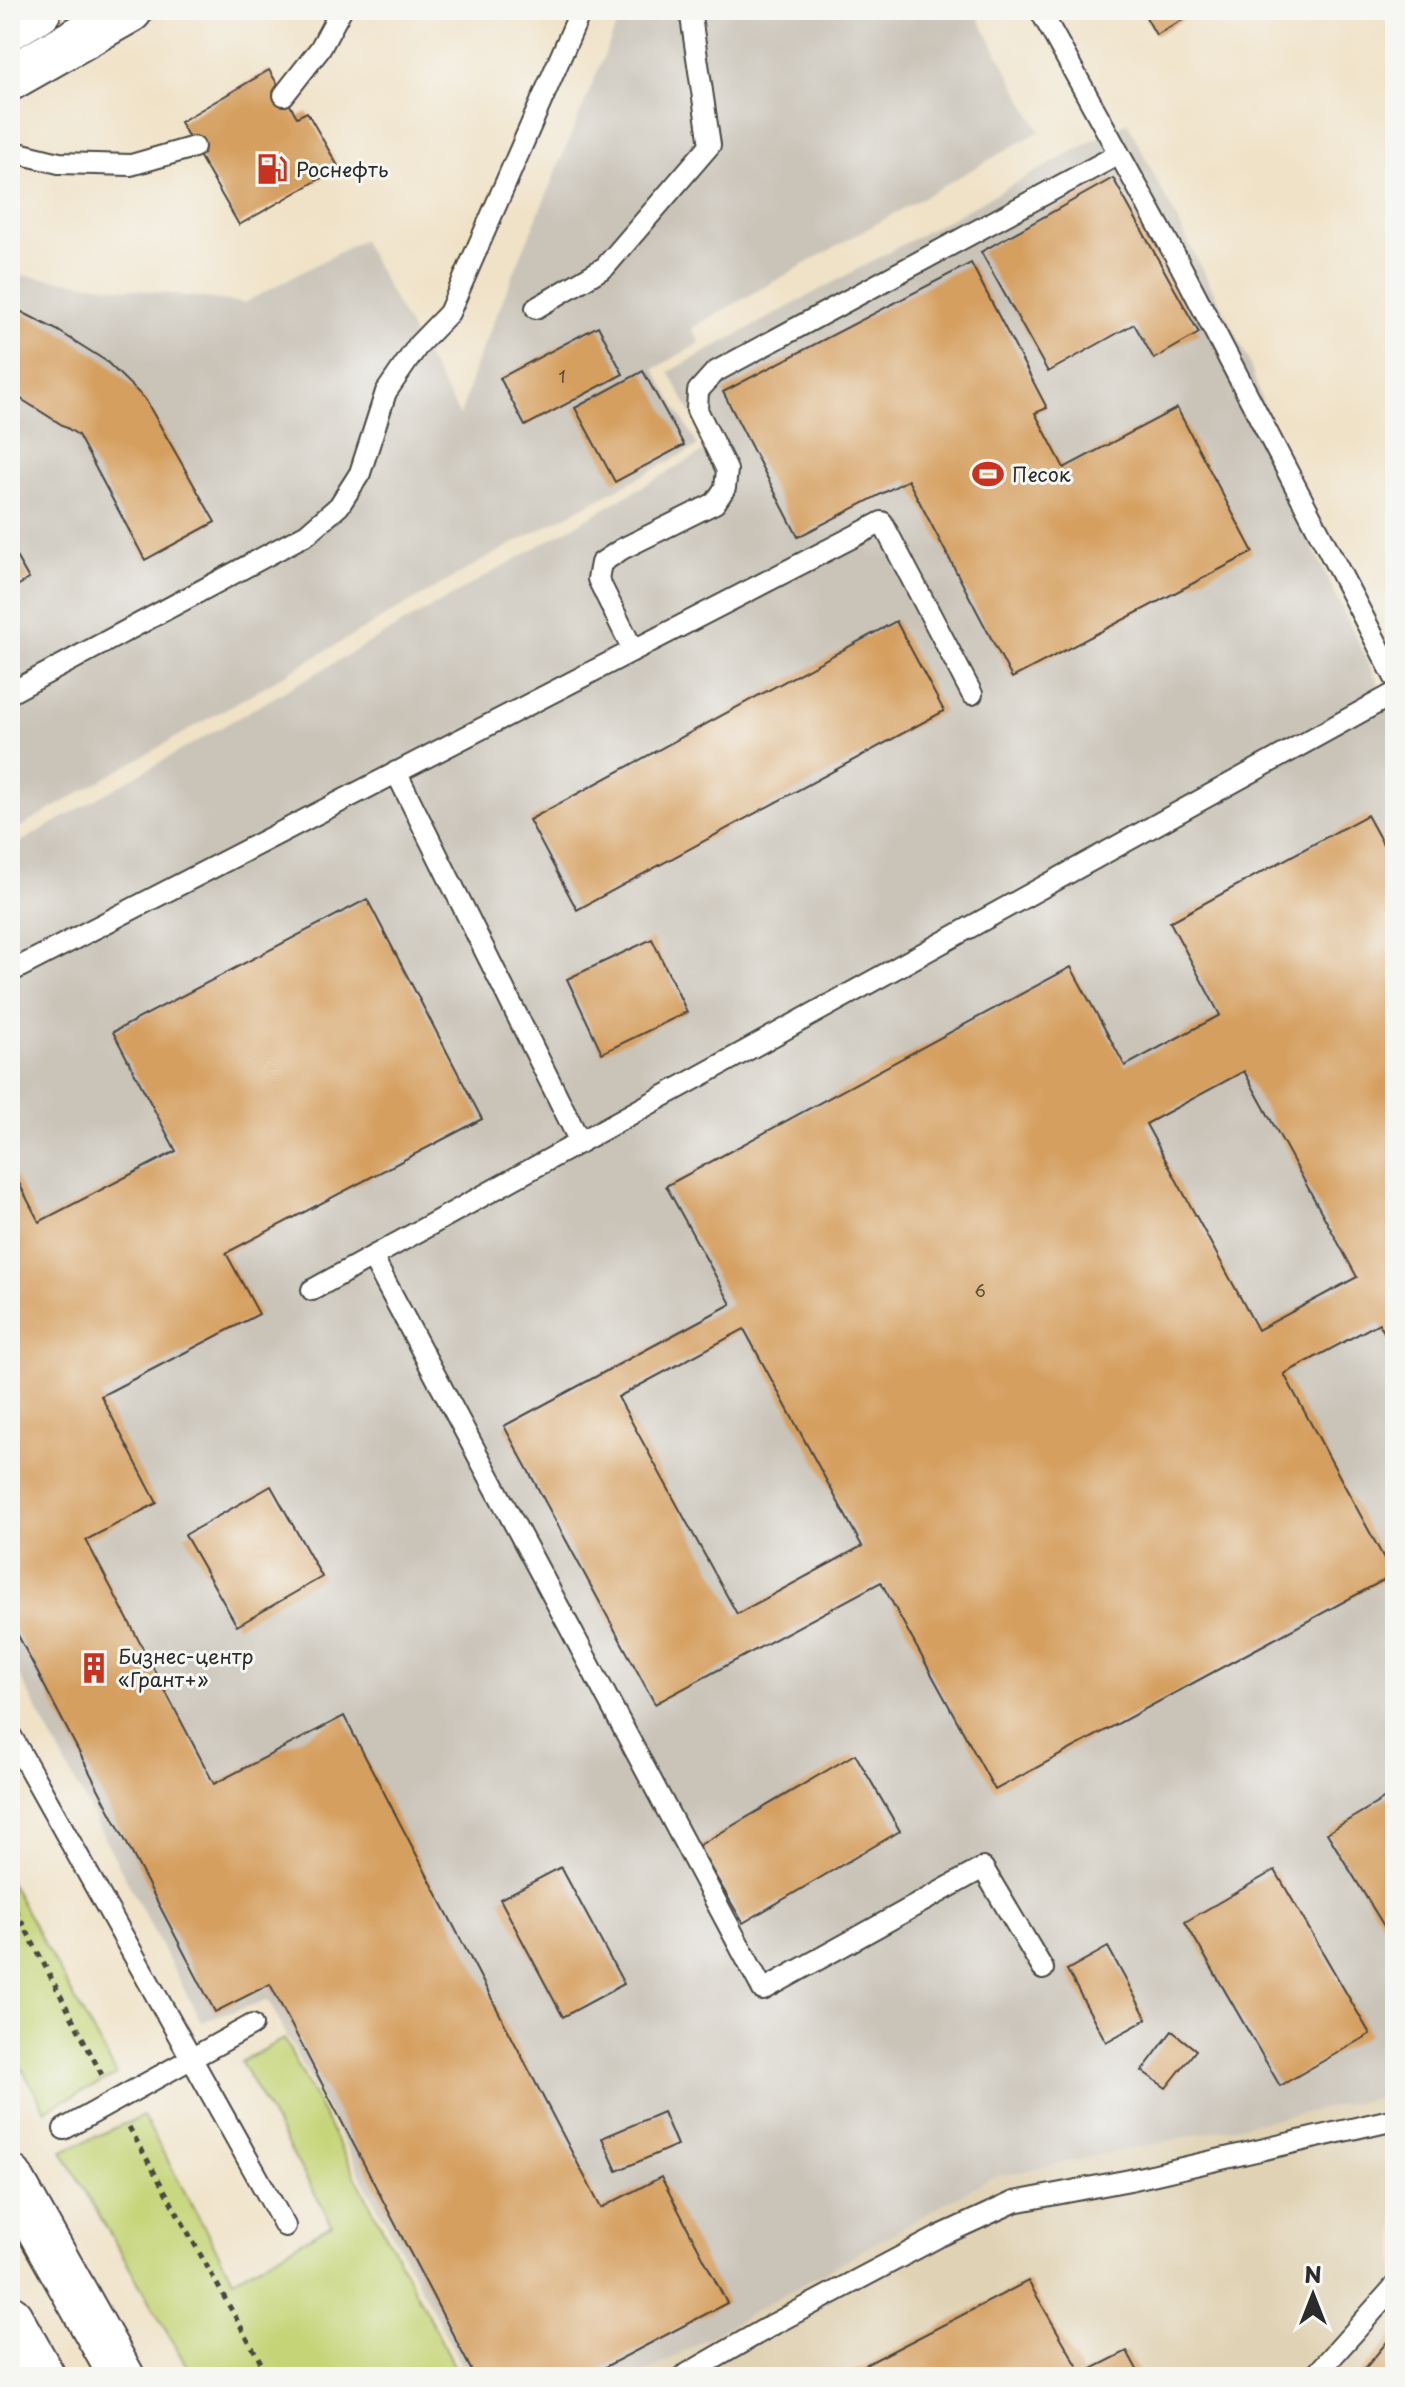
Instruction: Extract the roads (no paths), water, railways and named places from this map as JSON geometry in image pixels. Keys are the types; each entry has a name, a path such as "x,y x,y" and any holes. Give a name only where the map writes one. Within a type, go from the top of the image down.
{"main road":[{"path":"10,27 39,10"},
{"path":"10,78 130,10"},
{"path":"10,2177 122,2377"},
{"path":"10,2318 43,2377"}],"lane":[{"path":"284,95 320,49 341,10"},
{"path":"10,693 307,534 339,506 360,473 386,392 419,344 449,313 581,10"},
{"path":"536,308 605,267 710,145 690,10"},
{"path":"1040,10 1184,273 1395,678"},
{"path":"10,151 59,163 131,165 194,147"},
{"path":"633,650 598,579 601,563 622,549 715,503 725,488 727,470 697,410 698,391 715,372 1119,154"},
{"path":"10,972 882,522 972,694"},
{"path":"312,1290 1395,693"},
{"path":"396,772 580,1142"},
{"path":"372,1257 763,1990 983,1868 1043,1969"},
{"path":"10,1734 285,2226"},
{"path":"64,2129 252,2025"},
{"path":"682,2377 774,2324 926,2244 1014,2202 1130,2180 1395,2119"},
{"path":"1314,2377 1395,2286"}],"place":[{"name":"Роснефть","path":"272,169"},
{"name":"Песок","path":"988,474"},
{"name":"Бизнес-центр «Грант+»","path":"94,1668"}]}
